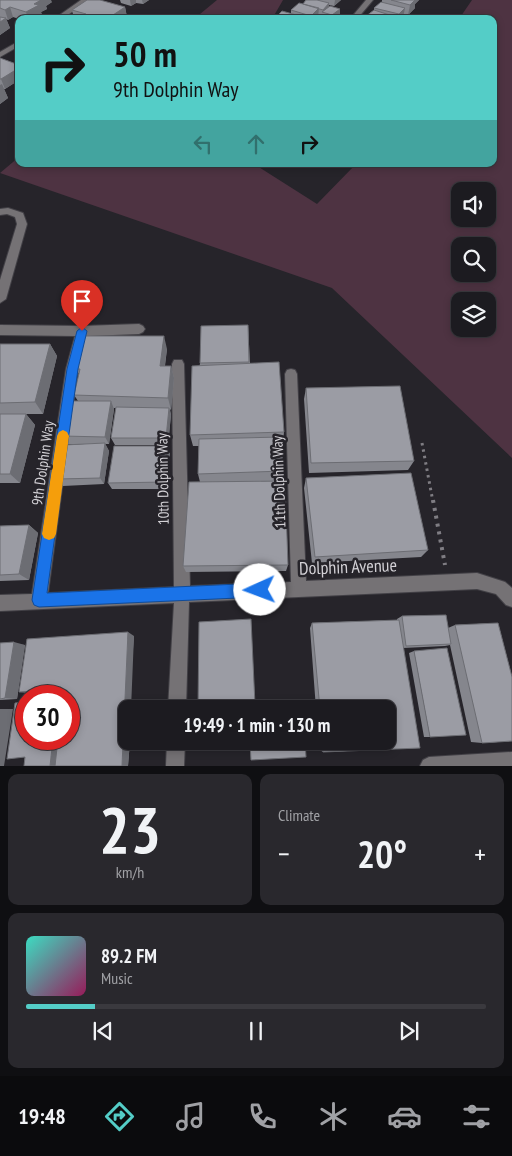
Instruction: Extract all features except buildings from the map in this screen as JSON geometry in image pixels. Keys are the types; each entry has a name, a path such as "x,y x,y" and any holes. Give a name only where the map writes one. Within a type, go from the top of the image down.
{"street":[{"path":"63,15 86,0"},
{"path":"357,15 370,0"},
{"path":"0,55 15,46"},
{"path":"0,299 2,285 22,224 18,215 4,211"},
{"path":"0,330 82,331 140,329"},
{"name":"9th Dolphin Way","path":"39,600 72,369 82,331"},
{"name":"10th Dolphin Way","path":"177,700 182,594 178,364"},
{"name":"11th Dolphin Way","path":"291,374 299,589"},
{"name":"Dolphin Avenue","path":"0,603 449,584 477,581 500,587 512,599"},
{"path":"175,766 176,750"},
{"path":"429,766 512,761"}],"path":[{"path":"422,443 449,584"}],"shaded area":[{"path":"217,0 283,0 274,15 199,15"},
{"path":"472,0 512,0 512,458 332,288 0,173 15,160 15,167 259,167 317,204 353,167 497,167 497,15 462,15"}],"slow traffic":[{"path":"49,534 63,436"}],"route":[{"path":"82,331 72,369 39,600 260,590"}]}
